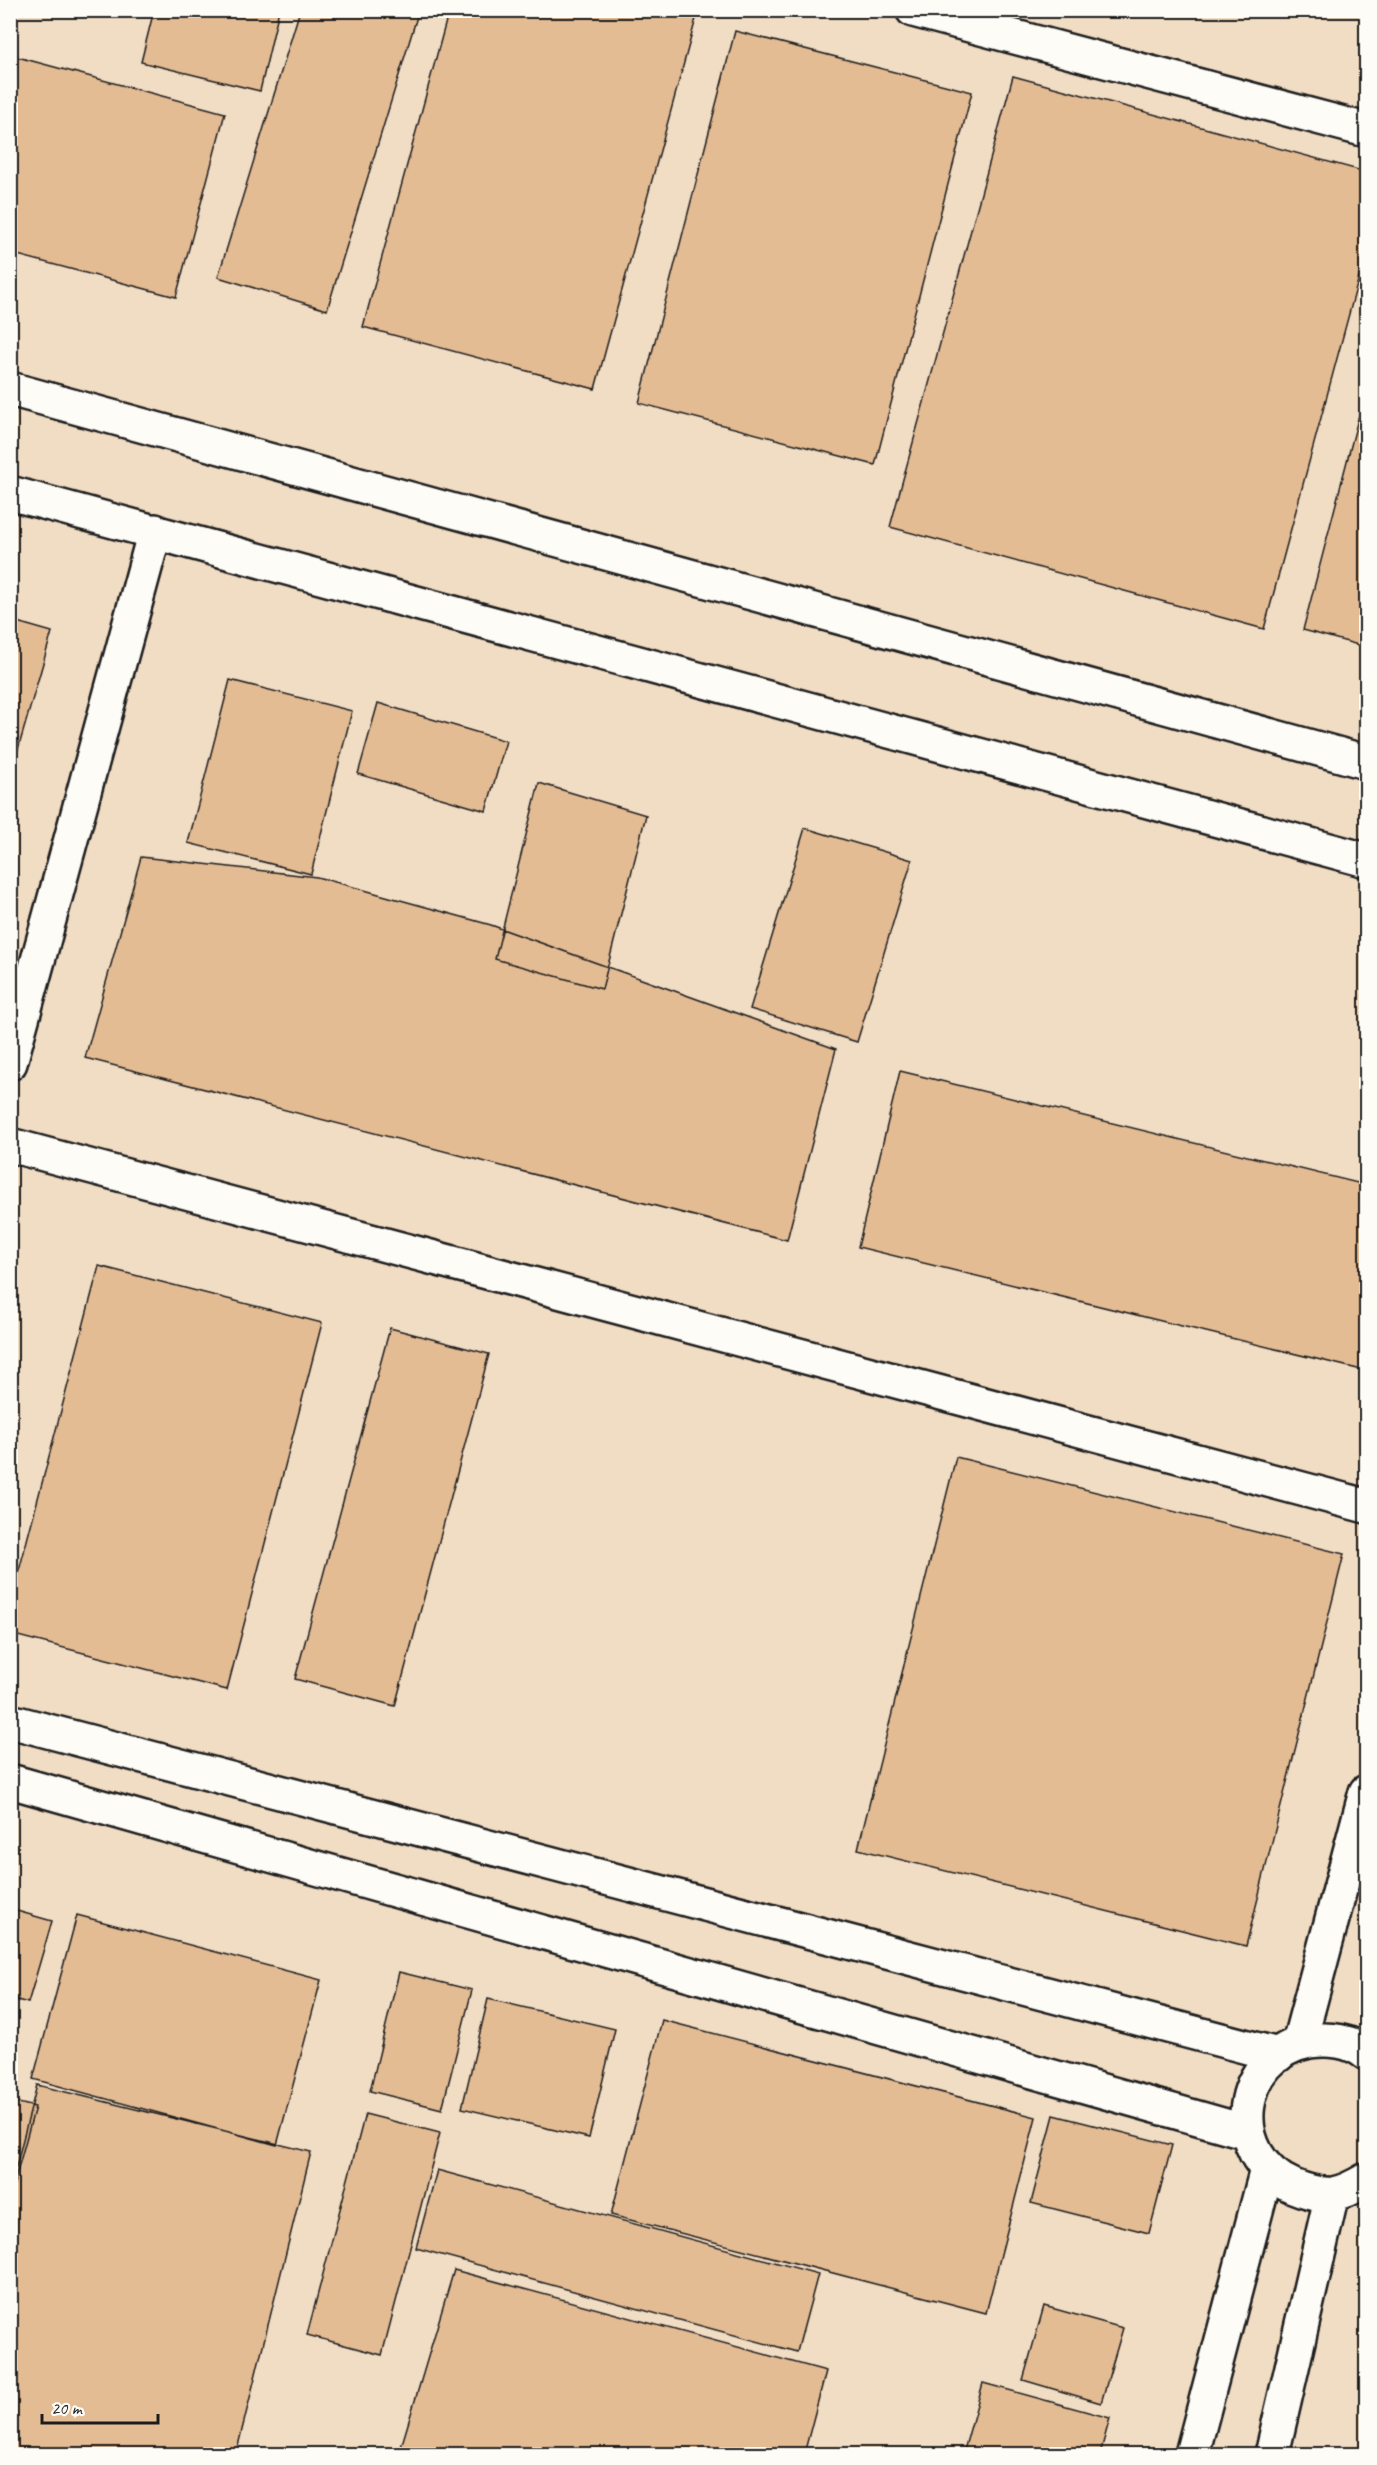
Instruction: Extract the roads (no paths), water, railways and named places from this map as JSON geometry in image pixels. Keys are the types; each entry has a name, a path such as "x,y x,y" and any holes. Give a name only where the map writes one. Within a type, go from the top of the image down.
{"street":[{"path":"913,10 1366,130"},
{"path":"10,390 1366,762"},
{"path":"10,493 1366,860"},
{"path":"10,1062 155,531"},
{"path":"10,1145 1366,1506"},
{"path":"10,1721 1288,2049"},
{"path":"10,1781 1248,2132"},
{"path":"1288,2049 1366,1792"},
{"path":"1366,2053 1343,2042 1321,2039 1288,2049 1264,2068 1252,2087 1247,2108 1248,2132 1254,2151 1267,2169 1284,2182 1304,2191 1332,2194 1348,2190 1366,2180"},
{"path":"1192,2454 1267,2169"},
{"path":"1272,2454 1332,2194"}]}
